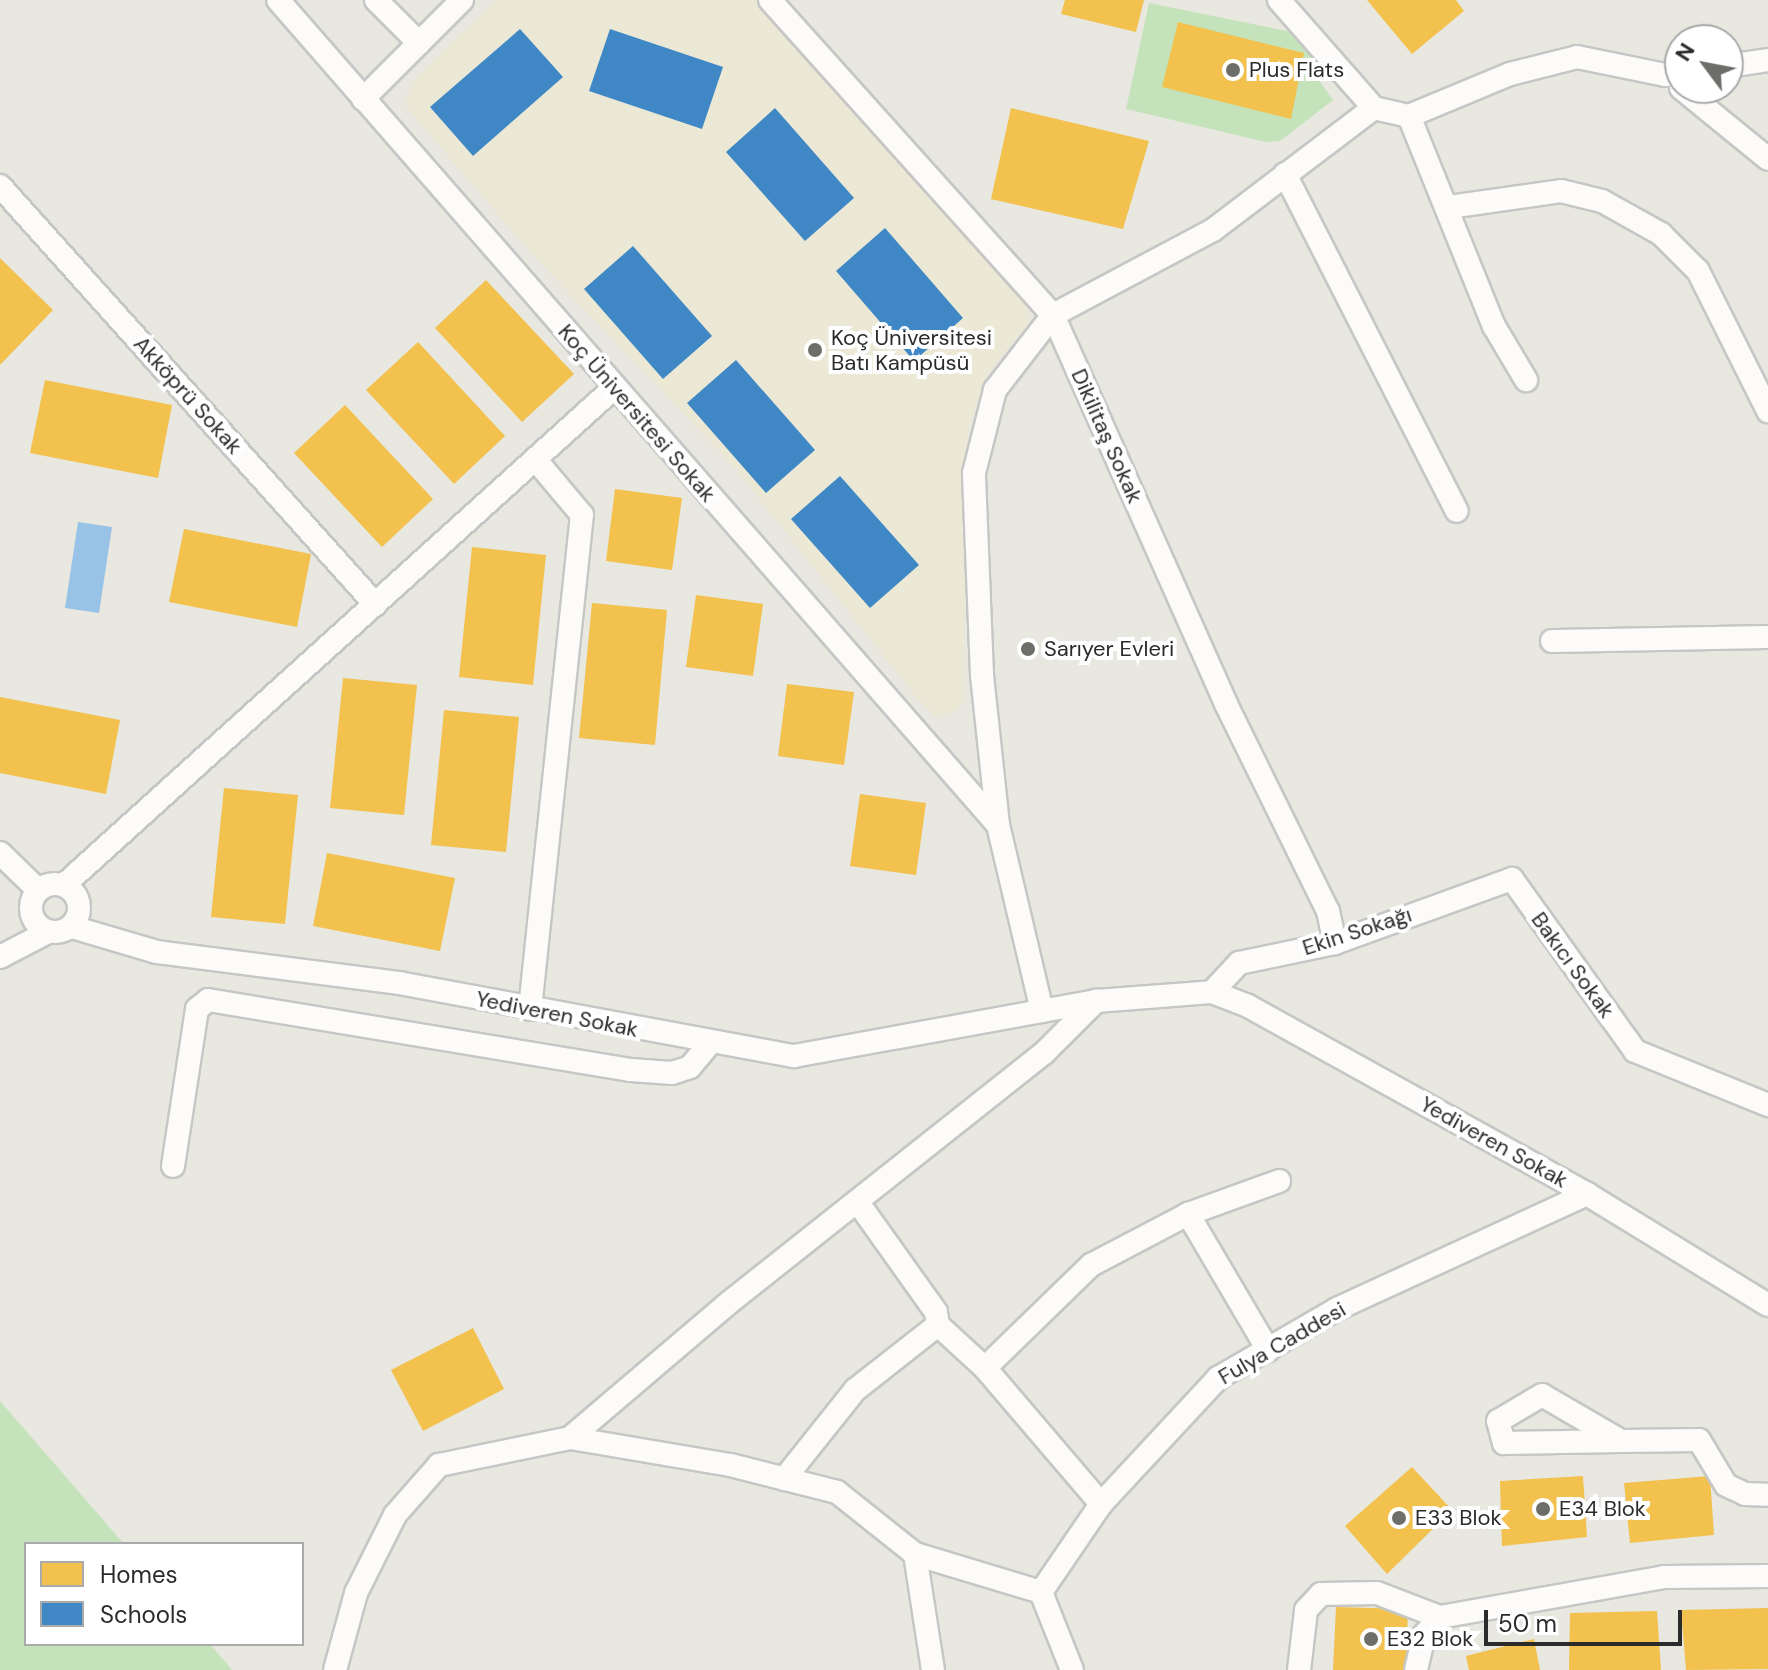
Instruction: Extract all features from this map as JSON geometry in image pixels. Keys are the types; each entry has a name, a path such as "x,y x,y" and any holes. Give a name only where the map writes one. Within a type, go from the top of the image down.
{"street":[{"name":"Koç Üniversitesi Sokak","path":"278,0 998,825"},
{"path":"376,0 419,43"},
{"path":"363,99 462,0"},
{"name":"Dikilitaş Sokak","path":"770,0 1053,315 1226,704 1328,911 1335,943"},
{"path":"1279,0 1374,108 1409,116 1510,74 1577,57 1664,78"},
{"path":"1744,64 1768,60"},
{"path":"1704,104 1768,159"},
{"path":"1042,1011 998,825 982,675 974,473 995,390 1053,315 1213,230 1374,108"},
{"path":"1409,116 1449,207 1494,326 1526,380"},
{"path":"1285,174 1457,511"},
{"name":"Akköprü Sokak","path":"0,186 375,604"},
{"path":"1449,207 1561,191 1602,201 1661,234 1698,271 1768,411"},
{"path":"38,890 64,885 615,387"},
{"path":"530,1009 582,515 535,459"},
{"path":"1552,641 1768,637"},
{"path":"0,853 38,890"},
{"name":"Ekin Sokağı","path":"1212,992 1239,963 1335,943 1512,879"},
{"name":"Bakıcı Sokak","path":"1512,879 1635,1051 1768,1105"},
{"path":"0,957 48,932 72,927 79,901 64,885"},
{"path":"38,890 31,916 48,932"},
{"name":"Yediveren Sokak","path":"72,927 157,952 399,983 794,1056 1096,1001 1212,992 1248,1006 1587,1194 1768,1305"},
{"path":"173,1166 197,1009 208,1000 631,1070 672,1073 690,1067 711,1042"},
{"path":"570,1438 726,1305 859,1204 1044,1053 1096,1001"},
{"path":"985,1368 1091,1265 1188,1214 1279,1181"},
{"name":"Fulya Caddesi","path":"1041,1592 1101,1504 1218,1378 1337,1309 1587,1194"},
{"path":"859,1204 936,1312 938,1325 985,1368 1101,1504"},
{"path":"1188,1214 1268,1350"},
{"path":"784,1479 855,1390 938,1325"},
{"path":"1621,1441 1542,1395 1498,1421 1504,1443 1699,1440 1726,1485 1745,1494 1768,1495"},
{"path":"335,1670 356,1593 395,1515 439,1465 570,1438 837,1492 915,1554 1041,1592 1072,1670"},
{"path":"915,1554 933,1670"},
{"path":"1299,1670 1306,1610 1321,1594 1377,1593 1440,1617 1664,1577 1768,1576"},
{"path":"1416,1670 1424,1635 1440,1617"}],"shaded area":[{"name":"Koç Üniversitesi Batı Kampüsü","path":"495,0 757,0 1025,297 1029,322 985,378 968,429 963,704 952,713 936,717 917,698 733,466 527,249 405,105 412,82"}],"green space":[{"path":"1149,3 1296,33 1320,67 1314,73 1333,100 1280,141 1266,142 1126,109"},
{"path":"0,1401 122,1542 24,1542 24,1646 212,1646 232,1670 0,1670"}],"water":[{"path":"78,522 112,527 99,613 65,608"}],"building: Homes":[{"path":"1065,0 1144,0 1136,32 1061,14"},
{"path":"1367,0 1456,0 1464,11 1412,54"},
{"name":"Plus Flats","path":"1178,22 1304,53 1291,119 1162,87"},
{"path":"1011,108 1149,141 1123,229 991,199"},
{"path":"0,258 53,310 0,365"},
{"path":"486,280 574,374 522,422 435,328"},
{"path":"418,342 505,436 454,484 366,390"},
{"path":"45,380 172,405 158,478 30,453"},
{"path":"345,405 433,499 382,547 294,453"},
{"path":"615,489 682,498 672,570 606,561"},
{"path":"184,529 311,554 297,627 169,602"},
{"path":"472,547 546,555 533,685 459,677"},
{"path":"696,595 763,604 753,676 686,667"},
{"path":"592,603 667,610 655,745 579,738"},
{"path":"343,678 417,685 404,815 330,808"},
{"path":"787,684 854,692 844,765 778,756"},
{"path":"0,697 120,720 106,794 0,773"},
{"path":"444,710 519,717 506,852 431,845"},
{"path":"224,788 298,795 285,924 211,917"},
{"path":"860,794 926,803 916,875 850,866"},
{"path":"327,853 455,878 440,951 313,926"},
{"path":"473,1328 504,1389 423,1431 391,1370"},
{"name":"E33 Blok","path":"1412,1467 1452,1510 1387,1574 1345,1526"},
{"name":"E34 Blok","path":"1583,1476 1587,1537 1502,1546 1500,1481"},
{"path":"1710,1476 1714,1535 1630,1543 1624,1483"},
{"name":"E32 Blok","path":"1336,1607 1408,1609 1406,1670 1333,1670"},
{"path":"1768,1608 1768,1669 1686,1670 1681,1610"},
{"path":"1657,1611 1661,1670 1569,1670 1570,1613"},
{"path":"1534,1639 1540,1670 1469,1670 1466,1656"}],"building: Schools":[{"path":"520,29 563,77 473,156 430,107"},
{"path":"610,29 723,67 702,129 589,91"},
{"path":"775,108 854,198 805,241 726,152"},
{"path":"885,228 963,318 914,361 836,271"},
{"path":"633,246 712,336 663,379 584,289"},
{"path":"736,360 815,450 766,493 687,403"},
{"path":"840,476 919,565 870,608 791,519"}],"place":[{"name":"Plus Flats","path":"1233,70"},
{"name":"Koç Üniversitesi Batı Kampüsü","path":"815,350"},
{"name":"Sarıyer Evleri","path":"1028,649"},
{"name":"E34 Blok","path":"1543,1509"},
{"name":"E33 Blok","path":"1399,1518"},
{"name":"E32 Blok","path":"1371,1639"}]}
